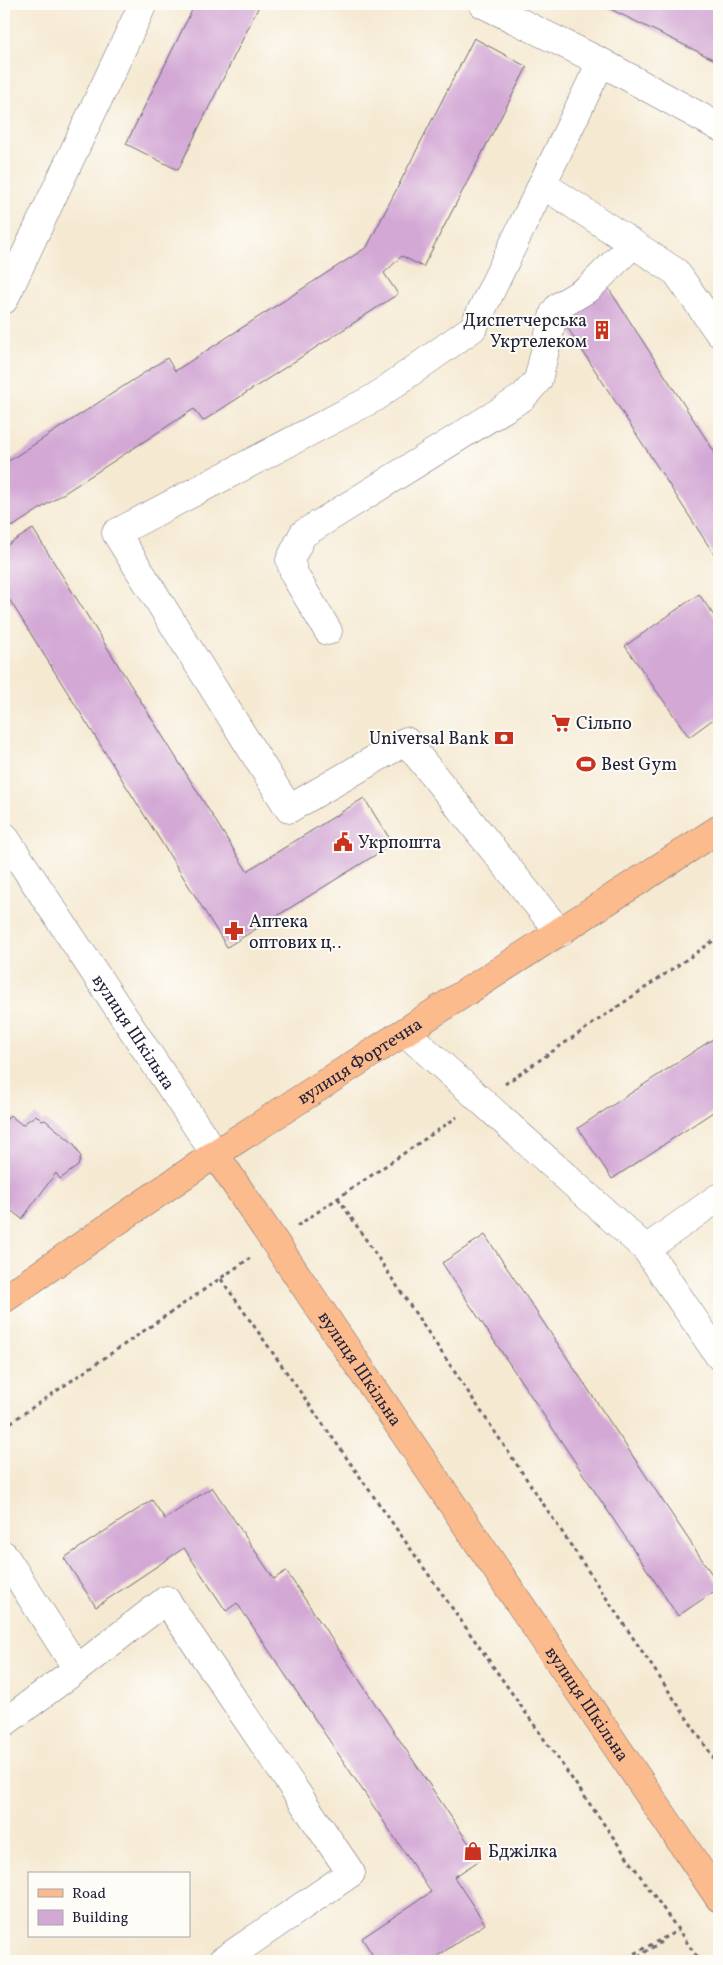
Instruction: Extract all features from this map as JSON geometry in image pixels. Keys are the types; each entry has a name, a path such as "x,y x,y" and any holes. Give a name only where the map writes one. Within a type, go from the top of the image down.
{"main road":[{"name":"вулиця Фортечна","path":"4,1299 215,1154 719,829"},
{"name":"вулиця Шкільна","path":"215,1154 719,1898"}],"street":[{"path":"4,300 142,4"},
{"path":"483,4 601,62 719,127"},
{"path":"560,933 406,741 289,809 116,533 374,398 473,328 601,62"},
{"path":"542,184 676,272 719,333"},
{"path":"328,631 294,576 290,560 303,534 523,397 538,380 554,313 559,306 589,288 633,244"},
{"name":"вулиця Шкільна","path":"4,836 215,1154"},
{"path":"405,1032 646,1249 719,1356"},
{"path":"646,1249 719,1197"},
{"path":"4,1555 77,1669"},
{"path":"4,1722 77,1669 166,1600 351,1874 222,1961"}],"path":[{"path":"4,1427 719,937"},
{"path":"338,1198 719,1766"},
{"path":"221,1278 700,1961"},
{"path":"620,1961 679,1930"},
{"path":"631,1961 679,1930"}],"building":[{"path":"195,4 260,4 178,170 126,144"},
{"path":"600,4 719,4 719,62"},
{"path":"474,38 527,67 423,267 402,256 384,273 398,294 203,421 194,409 12,527 4,514 4,464 167,358 175,371 367,247"},
{"path":"607,286 719,459 719,562 560,316"},
{"path":"33,529 247,871 364,798 393,844 227,947 4,591 4,547"},
{"path":"699,594 719,623 719,715 689,737 625,646"},
{"path":"719,1035 719,1108 612,1179 578,1128"},
{"path":"10,1115 22,1125 36,1115 42,1121 45,1120 74,1144 81,1157 78,1166 60,1179 56,1173 22,1219 4,1205 4,1123"},
{"path":"485,1235 719,1585 719,1588 678,1616 442,1263"},
{"path":"212,1487 274,1579 286,1571 480,1860 454,1877 485,1924 430,1961 361,1961 372,1954 362,1938 431,1892 237,1603 226,1611 184,1548 96,1607 64,1558 152,1500 165,1519"}],"place":[{"name":"Диспетчерська Укртелеком","path":"602,330"},
{"name":"Сільпо","path":"561,723"},
{"name":"Universal Bank","path":"504,738"},
{"name":"Best Gym","path":"586,764"},
{"name":"Укрпошта","path":"343,842"},
{"name":"Аптека оптових ц‥","path":"234,931"},
{"name":"Бджілка","path":"473,1851"}]}
